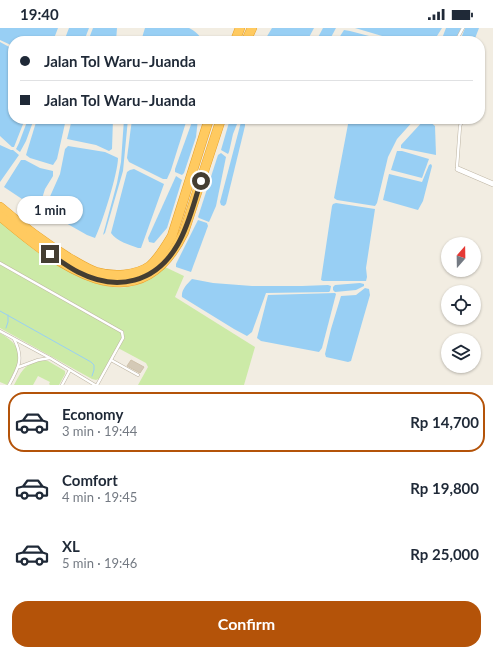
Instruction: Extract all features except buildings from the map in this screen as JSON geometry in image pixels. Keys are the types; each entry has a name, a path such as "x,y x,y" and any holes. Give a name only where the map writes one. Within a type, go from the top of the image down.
{"highway":[{"path":"0,216 28,240 79,272 102,280 118,283 142,278 156,270 163,252 172,236 207,124"},
{"path":"0,207 17,222 42,240 83,266 96,272 116,275 136,272 171,254 184,232 219,124"}],"street":[{"path":"458,169 493,184"}],"lane":[{"path":"458,169 461,124"},
{"path":"0,263 121,331 123,337 96,385 0,330"},
{"path":"9,385 19,368 19,349 14,338"},
{"path":"19,368 38,360 50,358"},
{"path":"111,360 138,375"},
{"path":"62,385 70,370"}],"green space":[{"path":"0,221 39,253 73,273 100,284 113,287 126,287 139,284 152,278 165,267 184,276 175,297 255,347 244,385 138,385 148,367 146,363 118,348 101,378 96,380 0,328"},
{"path":"0,333 15,345 19,356 18,363 7,385 0,382"},
{"path":"41,360 48,361 65,371 59,385 50,385 50,382 38,376 33,385 14,385 19,375 27,366"}],"water":[{"path":"0,28 58,28 55,36 8,36 8,44 0,40"},
{"path":"69,28 89,28 86,36 66,36"},
{"path":"93,28 117,28 116,36 90,36"},
{"path":"145,28 189,28 199,36 143,36"},
{"path":"272,28 314,28 310,36 267,36"},
{"path":"323,28 336,28 332,36 319,36"},
{"path":"355,28 442,28 437,36 382,36"},
{"path":"446,28 461,28 457,36 443,36"},
{"path":"465,28 479,28 476,36 462,36"},
{"path":"344,30 369,36 340,36"},
{"path":"0,42 8,46 8,124 23,124 14,147 12,147 0,136"},
{"path":"26,124 32,124 20,152 16,149"},
{"path":"35,124 65,124 57,159 53,165 30,158 26,155"},
{"path":"71,124 113,124 112,149 109,151 96,145 67,139"},
{"path":"124,124 128,124 123,171 105,233 103,235 117,183 121,162"},
{"path":"131,124 185,124 167,179 163,179 129,162 127,158"},
{"path":"191,124 197,124 196,137 184,173 182,175 175,172"},
{"path":"229,124 237,124 228,154 221,150"},
{"path":"240,124 245,124 226,204 224,206 221,205 220,202"},
{"path":"348,124 410,124 397,139 388,157 375,206 337,200 334,198"},
{"path":"420,124 433,124 435,126 436,155 401,148 401,145"},
{"path":"0,145 13,150 19,155 0,182"},
{"path":"68,146 105,152 118,158 109,198 102,222 95,238 50,214 48,211 48,201 60,174 65,149"},
{"path":"397,151 402,151 429,159 422,178 391,170"},
{"path":"221,153 226,157 216,206 209,222 198,217 218,155"},
{"path":"21,160 25,160 40,168 53,171 53,176 45,189 39,208 37,209 4,187"},
{"path":"431,164 432,166 423,201 418,210 383,200 389,174 422,182 429,165"},
{"path":"134,169 164,184 141,248 123,242 111,233 127,172"},
{"path":"176,176 182,180 167,228 154,243 149,242 148,238"},
{"path":"336,203 375,209 366,268 366,281 321,280 332,206"},
{"path":"198,220 207,223 208,226 191,272 176,267 176,264"},
{"path":"192,279 213,283 252,286 331,286 329,292 266,293 252,332 247,336 182,297 183,290"},
{"path":"364,284 364,286 356,290 335,292 333,290 335,285"},
{"path":"365,288 369,289 370,295 351,361 348,362 326,357 325,354 331,329 341,296 356,295"},
{"path":"336,294 322,348 319,352 261,341 257,338 268,295"}],"waterway":[{"path":"0,311 91,362 94,365 92,376"},
{"path":"6,328 8,315"}],"route":[{"path":"50,254 79,272 109,282 127,282 142,278 156,270 168,260 178,244 184,232 201,181"}]}
